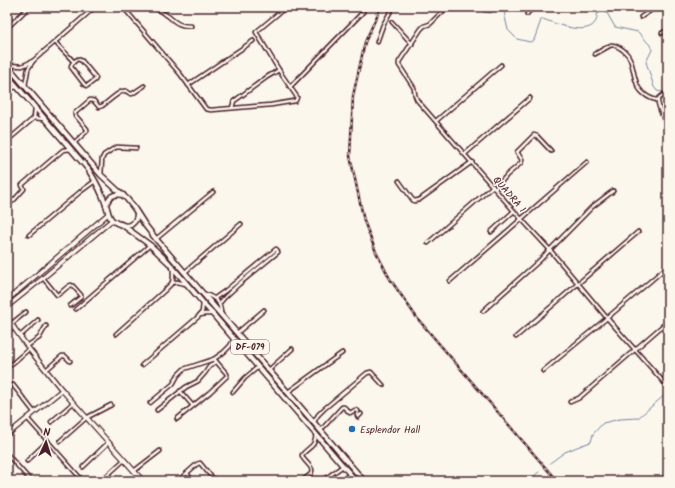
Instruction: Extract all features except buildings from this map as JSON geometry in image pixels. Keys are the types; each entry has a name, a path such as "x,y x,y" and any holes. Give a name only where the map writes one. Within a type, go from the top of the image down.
{"main road":[{"name":"DF-079","path":"7,65 102,175 123,195 156,239 364,481"},
{"path":"7,75 88,169 95,180 106,205 108,214 112,220"},
{"path":"106,205 109,198 114,194 123,195"},
{"path":"121,224 126,226 133,223 136,220 137,213"},
{"name":"DF-079","path":"112,220 121,224 150,245 164,258 356,481"},
{"path":"262,371 269,370 267,377"}],"street":[{"path":"7,28 29,7"},
{"path":"25,86 28,68 33,61 95,7"},
{"path":"123,7 179,71 206,110 271,105 295,101 297,99 256,32 286,7"},
{"path":"154,7 168,16 172,21 191,26"},
{"path":"376,42 393,7"},
{"name":"QUADRA 1","path":"447,7 430,24 423,27 399,62 399,65 414,88 417,100 550,250 668,388"},
{"path":"527,14 533,7"},
{"path":"641,17 656,7"},
{"path":"290,87 363,12"},
{"path":"392,22 412,44"},
{"path":"662,33 668,30"},
{"path":"188,85 253,41"},
{"path":"55,42 74,62"},
{"path":"595,54 612,45 618,47 630,58 636,83 644,94 650,98 659,99 667,93"},
{"path":"78,60 82,61 95,76 95,80 87,86 84,84 71,67 71,64 74,62 78,60"},
{"path":"7,65 22,66 33,61"},
{"path":"436,121 501,66"},
{"path":"232,108 233,103 237,99 279,70"},
{"path":"74,143 87,131 75,113 90,100 94,101 100,107 122,91 132,94 144,86"},
{"path":"7,89 17,87"},
{"path":"465,154 530,98"},
{"path":"659,99 659,107 668,127"},
{"path":"34,118 35,108"},
{"path":"7,140 34,118 45,119"},
{"path":"428,243 521,163 522,160 517,152 534,135 537,136 551,151"},
{"path":"63,150 64,142"},
{"path":"102,175 102,159 104,155 117,147 136,148"},
{"path":"7,206 15,200 24,189 22,185 63,150 71,149"},
{"path":"399,181 414,201 419,200 472,162"},
{"path":"450,281 587,162"},
{"path":"30,235 95,180"},
{"path":"484,311 550,250 592,207 613,191"},
{"path":"156,239 213,192"},
{"path":"491,232 514,211"},
{"path":"8,306 7,298 12,296 108,214"},
{"path":"8,306 112,220"},
{"path":"185,272 241,224"},
{"path":"516,337 638,232"},
{"path":"76,309 150,245"},
{"path":"220,304 238,283 276,249 277,250 278,252 254,269"},
{"path":"543,371 668,266"},
{"path":"116,334 172,283 173,268"},
{"path":"43,278 57,295 69,286 73,286 81,297 70,306"},
{"path":"172,283 177,282 186,284"},
{"path":"215,298 238,283"},
{"path":"225,291 228,294"},
{"path":"203,293 215,298 220,304 221,314"},
{"path":"142,365 202,312 203,304"},
{"path":"237,333 264,310"},
{"path":"7,332 26,312"},
{"path":"198,316 212,314"},
{"path":"7,318 62,390 142,481"},
{"path":"20,336 38,320"},
{"path":"570,402 579,398 668,321"},
{"path":"7,368 39,338 46,326"},
{"path":"158,410 180,391 198,381 215,360 230,346 233,341 232,338"},
{"path":"230,346 234,344 239,345"},
{"path":"269,370 292,350"},
{"path":"288,392 342,353"},
{"path":"46,370 62,356 65,356 70,361"},
{"path":"150,404 173,384 178,375 184,369 215,360"},
{"path":"177,419 227,376 215,360"},
{"path":"232,392 258,366"},
{"path":"314,422 324,409 367,373 371,372 383,385"},
{"path":"13,385 34,412"},
{"path":"7,435 62,390"},
{"path":"180,391 193,406"},
{"path":"51,422 73,403"},
{"path":"60,441 86,418 111,405"},
{"path":"321,430 342,407 350,413 355,410 358,411 358,417 361,414"},
{"path":"27,418 83,481"},
{"path":"302,481 311,474 312,470 311,466 302,455 314,444 316,434"},
{"path":"27,461 48,442"},
{"path":"84,467 108,443"},
{"path":"314,444 318,443 324,445"},
{"path":"134,471 160,451"},
{"path":"7,454 31,481"},
{"path":"101,481 124,460"},
{"path":"178,481 200,463 215,481"},
{"path":"322,481 344,466"},
{"path":"187,473 192,481"},
{"path":"341,481 350,474"},
{"path":"660,481 668,475"}],"waterway":[{"path":"484,7 483,12 491,13 497,7"},
{"path":"504,7 508,30 517,39 530,42 534,40 541,20 543,19 563,26 579,29 592,26 596,21 597,14 601,12 607,13 615,27 638,32 650,45 652,50 646,62 654,87 657,91 663,92 668,100"},
{"path":"550,463 565,452 591,442 593,434 603,423 620,419 638,418 666,394"},
{"path":"513,481 529,480 539,472"}],"railway":[{"path":"381,7 365,42 353,96 350,156 364,221 376,252 390,279 417,318 557,481"}],"place":[{"name":"Esplendor Hall","path":"352,429"}]}
